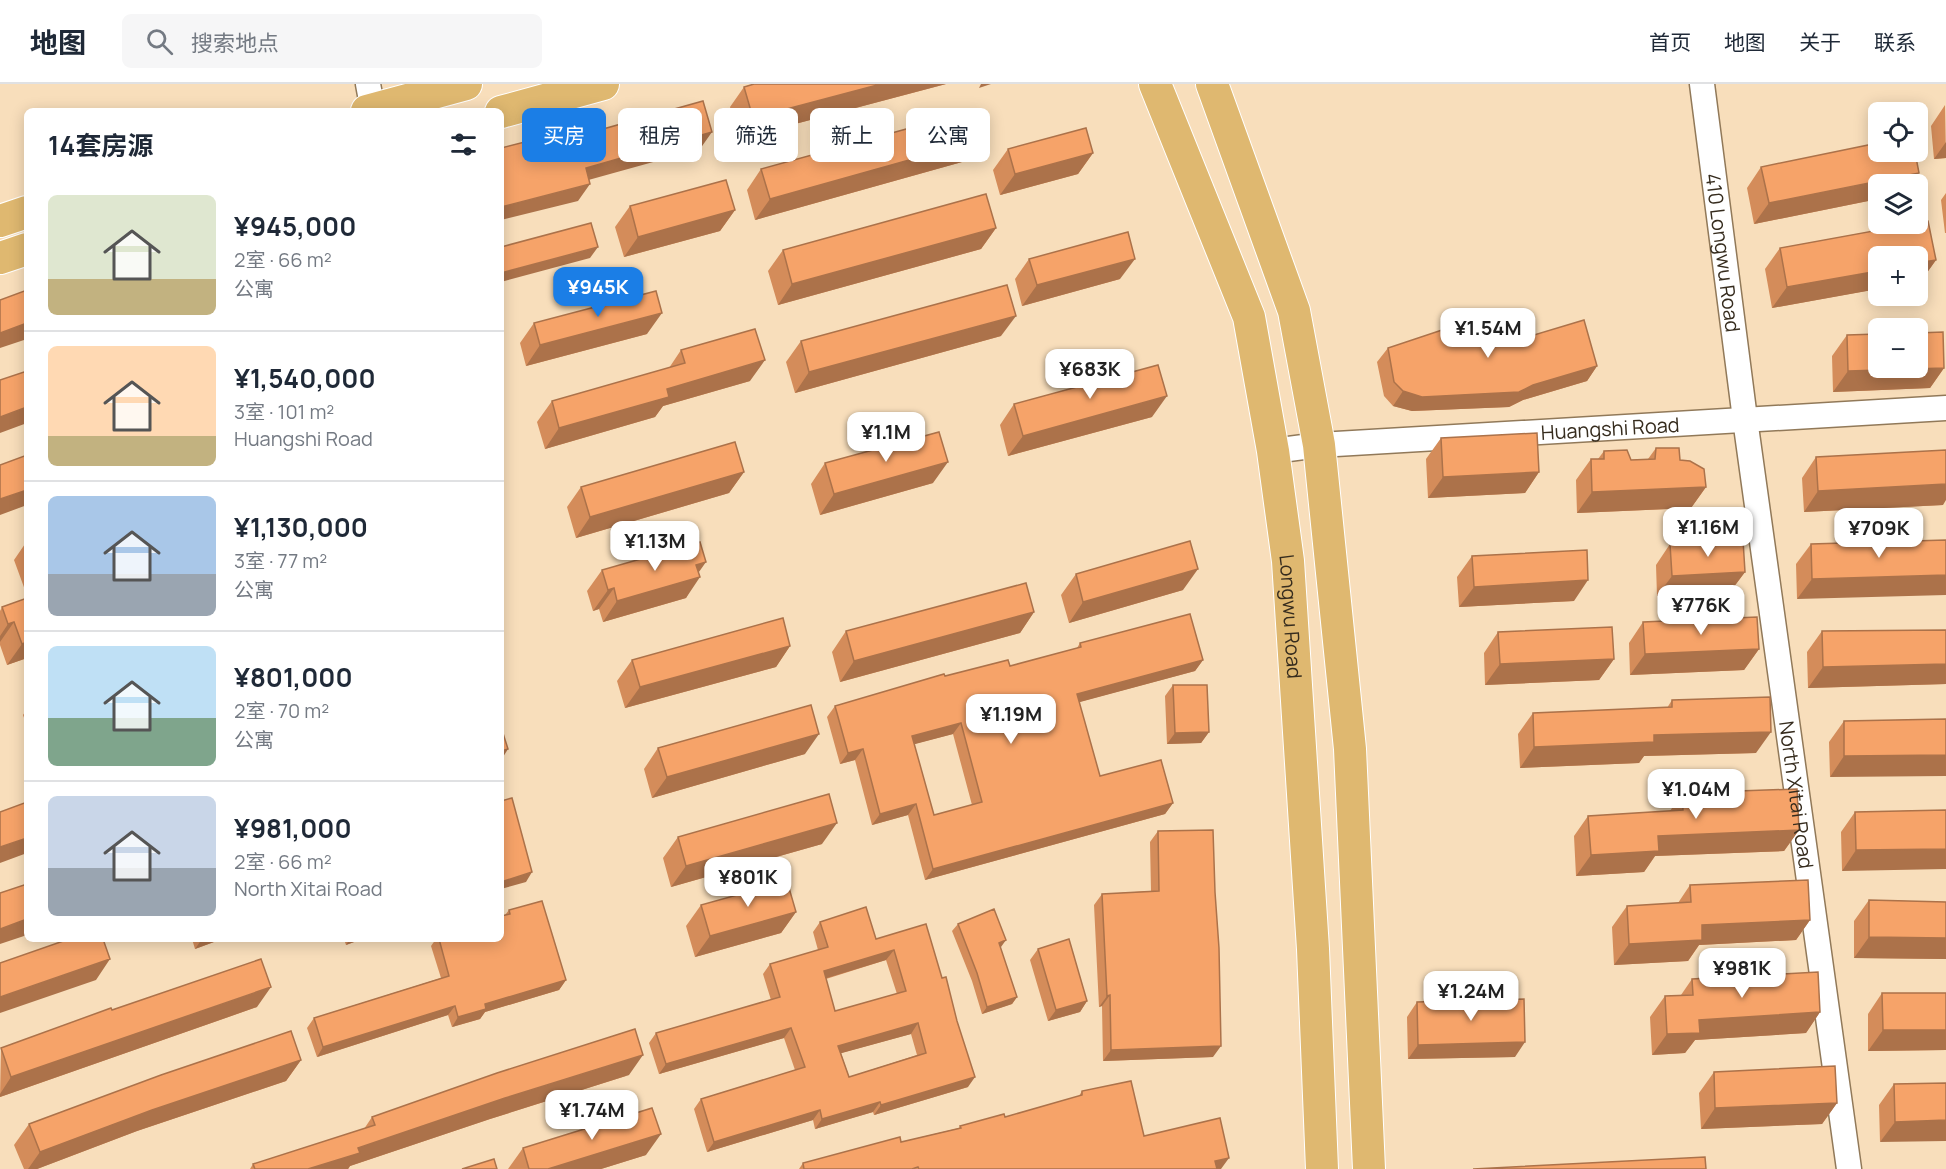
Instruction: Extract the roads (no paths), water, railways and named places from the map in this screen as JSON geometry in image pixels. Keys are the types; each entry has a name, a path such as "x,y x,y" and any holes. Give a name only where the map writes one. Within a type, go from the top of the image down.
{"main road":[{"path":"382,102 466,84"},
{"path":"504,111 603,84"},
{"name":"Longwu Road","path":"1155,84 1249,316 1273,451 1288,561 1315,982 1322,1169"},
{"path":"1212,84 1294,311 1319,445 1350,749 1369,1169"},
{"path":"0,221 24,213"},
{"path":"0,258 24,250"}],"street":[{"name":"410 Longwu Road","path":"1702,84 1745,419"},
{"name":"Huangshi Road","path":"1273,451 1319,445 1946,408"},
{"name":"North Xitai Road","path":"1745,419 1849,1169"}]}
